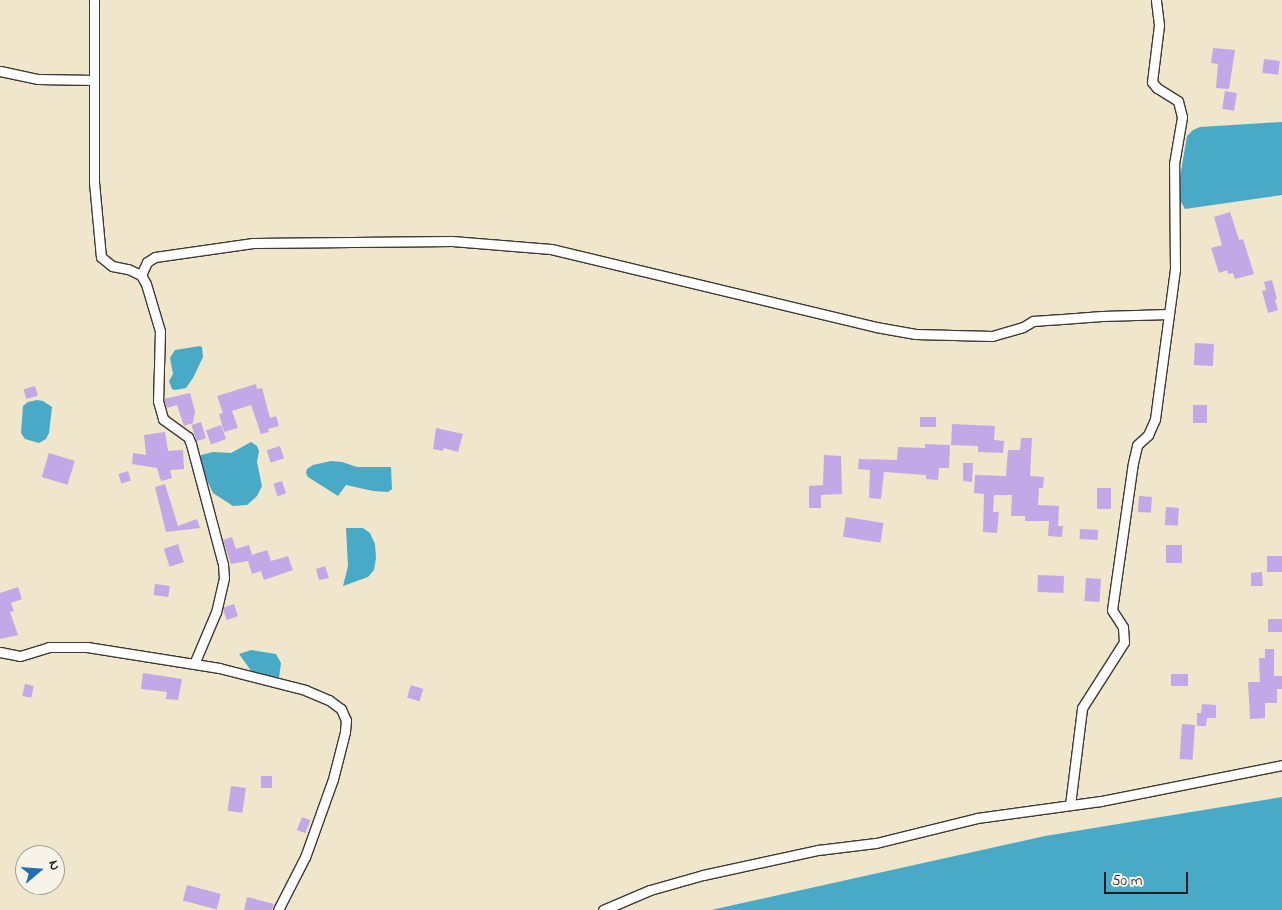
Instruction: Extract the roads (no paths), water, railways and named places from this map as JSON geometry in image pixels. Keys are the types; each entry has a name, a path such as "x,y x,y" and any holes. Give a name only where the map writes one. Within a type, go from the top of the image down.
{"street":[{"path":"94,0 94,182 101,257 112,266 141,274"},
{"path":"1070,806 1082,708 1124,642 1123,627 1112,610 1133,462 1137,445 1148,435 1154,419 1175,268 1174,164 1182,117 1178,100 1157,88 1152,82 1159,25 1156,0"},
{"path":"0,71 38,79 94,80"},
{"path":"194,664 216,612 224,578 223,564 191,444 188,437 163,419 158,401 160,331 141,274 147,262 155,257 252,243 452,241 551,248 876,327 915,334 992,336 1023,327 1033,322 1102,316 1169,314"},
{"path":"0,652 20,656 64,645 86,646 220,668 305,690 330,700 341,709 346,720 345,732 330,788 305,857 278,910"},
{"path":"603,910 650,890 703,875 818,850 876,843 977,818 1070,806 1282,765"}],"water":[{"path":"1282,122 1282,195 1185,209 1177,195 1187,136 1193,130 1200,127"},
{"path":"202,347 203,357 193,378 186,388 172,389 169,381 173,374 170,358 175,350"},
{"path":"43,401 52,407 49,433 46,439 39,443 25,439 21,433 23,406 28,402"},
{"path":"251,442 257,446 259,451 257,462 262,486 257,496 247,505 233,506 213,493 198,461 201,455 213,452 231,453"},
{"path":"331,461 357,467 391,467 392,489 388,492 373,491 346,485 338,496 308,477 306,473 307,469 313,465"},
{"path":"346,528 363,528 370,533 375,544 376,558 374,570 368,577 343,586 348,566"},
{"path":"251,650 276,654 281,663 279,678 274,679 252,672 239,654"},
{"path":"1282,797 1282,910 711,910 1045,836"}]}
